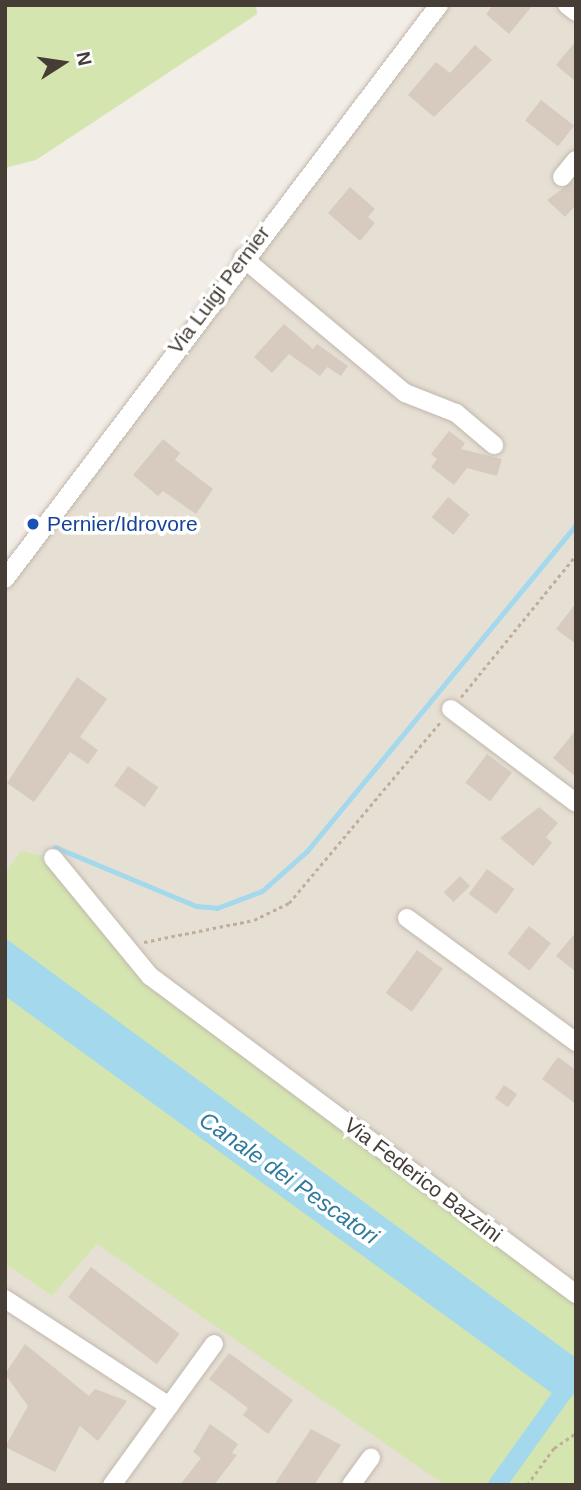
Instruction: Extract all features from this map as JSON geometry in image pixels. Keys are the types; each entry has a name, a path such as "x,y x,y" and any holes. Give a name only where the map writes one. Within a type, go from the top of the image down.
{"street":[{"name":"Via Luigi Pernier","path":"5,579 243,258 439,5"},
{"path":"567,5 576,12"},
{"path":"562,177 576,160"},
{"path":"243,258 405,393 456,413 494,445"},
{"path":"451,709 576,803"},
{"name":"Via Federico Bazzini","path":"53,858 150,976 576,1294"},
{"path":"407,918 576,1042"},
{"path":"5,1299 169,1406"},
{"path":"112,1485 214,1344"},
{"path":"351,1485 371,1457"}],"path":[{"path":"139,943 254,920 289,903 576,555"},
{"path":"527,1485 554,1448 576,1433"}],"shaded area":[{"path":"440,5 576,5 576,1294 125,952 21,851 5,872 5,579"},
{"path":"97,1244 447,1482 445,1485 5,1485 5,1264 52,1296"}],"green space":[{"path":"5,5 256,5 257,14 36,160 5,168"},
{"path":"21,851 53,858 125,952 576,1294 576,1485 445,1485 97,1244 52,1296 5,1264 5,872"}],"water":[{"name":"Canale dei Pescatori","path":"5,938 576,1358 576,1393 564,1402 5,996"}],"building":[{"path":"493,5 533,5 509,34 486,14"},
{"path":"576,41 576,82 556,65"},
{"path":"475,45 492,60 434,117 408,95 436,62 450,73"},
{"path":"541,100 574,126 558,146 525,120"},
{"path":"573,181 576,205 565,217 547,200"},
{"path":"350,187 375,209 368,217 375,223 360,241 328,213"},
{"path":"284,324 313,349 317,344 348,366 341,376 327,367 320,376 289,354 272,373 254,357"},
{"path":"449,431 465,443 461,449 502,459 497,476 467,468 454,485 431,467 437,459 431,454"},
{"path":"163,439 180,453 175,460 213,489 196,514 163,491 158,496 133,475"},
{"path":"448,497 470,515 453,535 432,517"},
{"path":"576,603 576,644 556,629"},
{"path":"77,677 107,699 80,737 98,750 88,764 70,752 34,802 7,783"},
{"path":"576,730 576,777 553,758"},
{"path":"487,754 512,773 490,801 465,783"},
{"path":"128,766 158,787 145,807 114,786"},
{"path":"539,807 558,823 546,837 552,843 533,866 500,838"},
{"path":"487,869 515,889 496,914 469,894"},
{"path":"460,876 470,886 454,902 444,892"},
{"path":"529,926 551,943 530,971 507,954"},
{"path":"576,932 576,972 556,956"},
{"path":"417,950 443,969 412,1012 386,993"},
{"path":"558,1057 576,1070 576,1104 542,1079"},
{"path":"504,1085 517,1094 508,1107 495,1098"},
{"path":"91,1267 180,1334 157,1364 68,1297"},
{"path":"25,1344 89,1396 95,1389 127,1401 98,1441 80,1426 55,1472 5,1447 28,1406 5,1374"},
{"path":"229,1353 293,1400 268,1434 243,1415 248,1408 209,1379"},
{"path":"210,1424 238,1444 232,1453 237,1455 214,1485 180,1485 201,1458 193,1452"},
{"path":"311,1429 341,1445 314,1485 274,1485"}],"waterway":[{"path":"55,847 196,906 217,908 262,891 307,851 576,525"},
{"path":"497,1485 573,1379"}],"place":[{"name":"Pernier/Idrovore","path":"33,524"}]}
